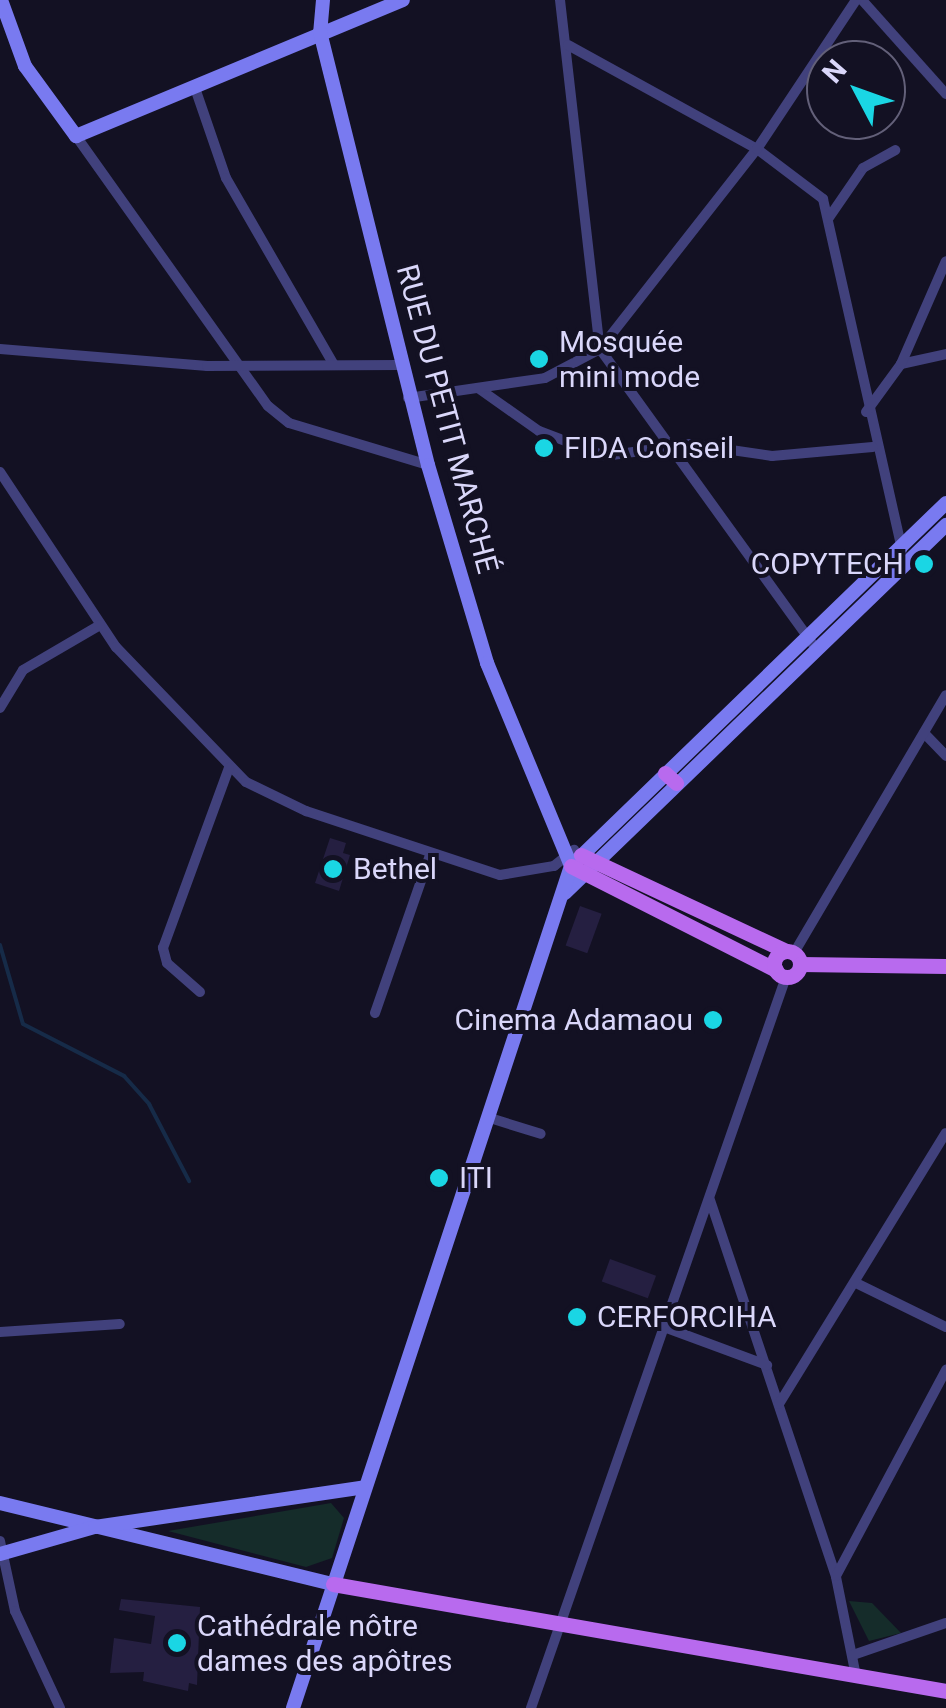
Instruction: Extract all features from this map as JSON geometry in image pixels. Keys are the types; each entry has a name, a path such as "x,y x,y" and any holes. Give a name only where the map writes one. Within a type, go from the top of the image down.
{"main road":[{"path":"2,0 2,27 76,136 402,0"},
{"name":"RUE DU PETIT MARCHÉ","path":"323,0 320,32 408,398 487,664 576,858"},
{"path":"671,778 804,637 946,503"},
{"path":"293,1708 560,896 576,858 816,649 946,525"},
{"path":"576,858 678,900 794,956 946,966"},
{"path":"576,858 669,919 781,974"},
{"path":"669,919 678,900"},
{"path":"781,974 794,956"},
{"path":"781,974 794,956"},
{"path":"3,1547 95,1527 365,1487"},
{"path":"0,1503 334,1584 946,1691"}],"street":[{"path":"560,0 600,348 667,447 816,649"},
{"path":"408,398 545,378 600,348 757,149 859,0 946,94"},
{"path":"568,46 757,149 806,182 828,218 873,447 899,547 909,559"},
{"path":"194,88 226,178 333,363"},
{"path":"76,136 234,364 289,422 428,465"},
{"path":"828,218 862,168 895,150"},
{"path":"866,412 900,364 946,261"},
{"path":"0,349 234,364 399,365"},
{"path":"900,364 946,354"},
{"path":"478,388 568,446 624,458 667,447 794,456 873,447"},
{"path":"0,472 100,625 229,768 265,794 430,855 514,876 576,858"},
{"path":"0,708 23,670 100,625"},
{"path":"794,956 946,695"},
{"path":"930,722 946,721"},
{"path":"924,734 946,756"},
{"path":"200,992 167,963 163,948 229,768"},
{"path":"375,1013 430,855"},
{"path":"530,1708 710,1200 781,974"},
{"path":"490,1118 541,1134"},
{"path":"779,1404 946,1133"},
{"path":"710,1200 836,1577 856,1676"},
{"path":"856,1283 946,1326"},
{"path":"0,1332 120,1324"},
{"path":"664,1328 767,1364"},
{"path":"836,1577 946,1370"},
{"path":"3,1547 15,1610 60,1708"},
{"path":"852,1655 946,1623"}],"green space":[{"path":"331,1503 344,1518 332,1558 306,1567 168,1531"},
{"path":"849,1601 872,1603 901,1633 869,1641"}],"building":[{"name":"Bethel","path":"330,838 346,843 343,853 350,855 339,891 315,883"},
{"path":"580,906 602,914 587,953 566,945"},
{"path":"610,1259 656,1276 648,1298 602,1282"},
{"name":"Cathédrale nôtre dames des apôtres","path":"121,1599 200,1607 197,1685 189,1683 188,1691 143,1681 144,1672 110,1673 114,1638 151,1644 155,1616 119,1610"}],"waterway":[{"path":"0,945 23,1024 124,1076 149,1104 189,1181"}],"place":[{"name":"Mosquée mini mode","path":"539,359"},
{"name":"FIDA Conseil","path":"544,448"},
{"name":"COPYTECH","path":"924,564"},
{"name":"Bethel","path":"333,869"},
{"name":"Cinema Adamaou","path":"713,1020"},
{"name":"ITI","path":"439,1178"},
{"name":"CERFORCIHA","path":"577,1317"},
{"name":"Cathédrale nôtre dames des apôtres","path":"177,1643"}]}
